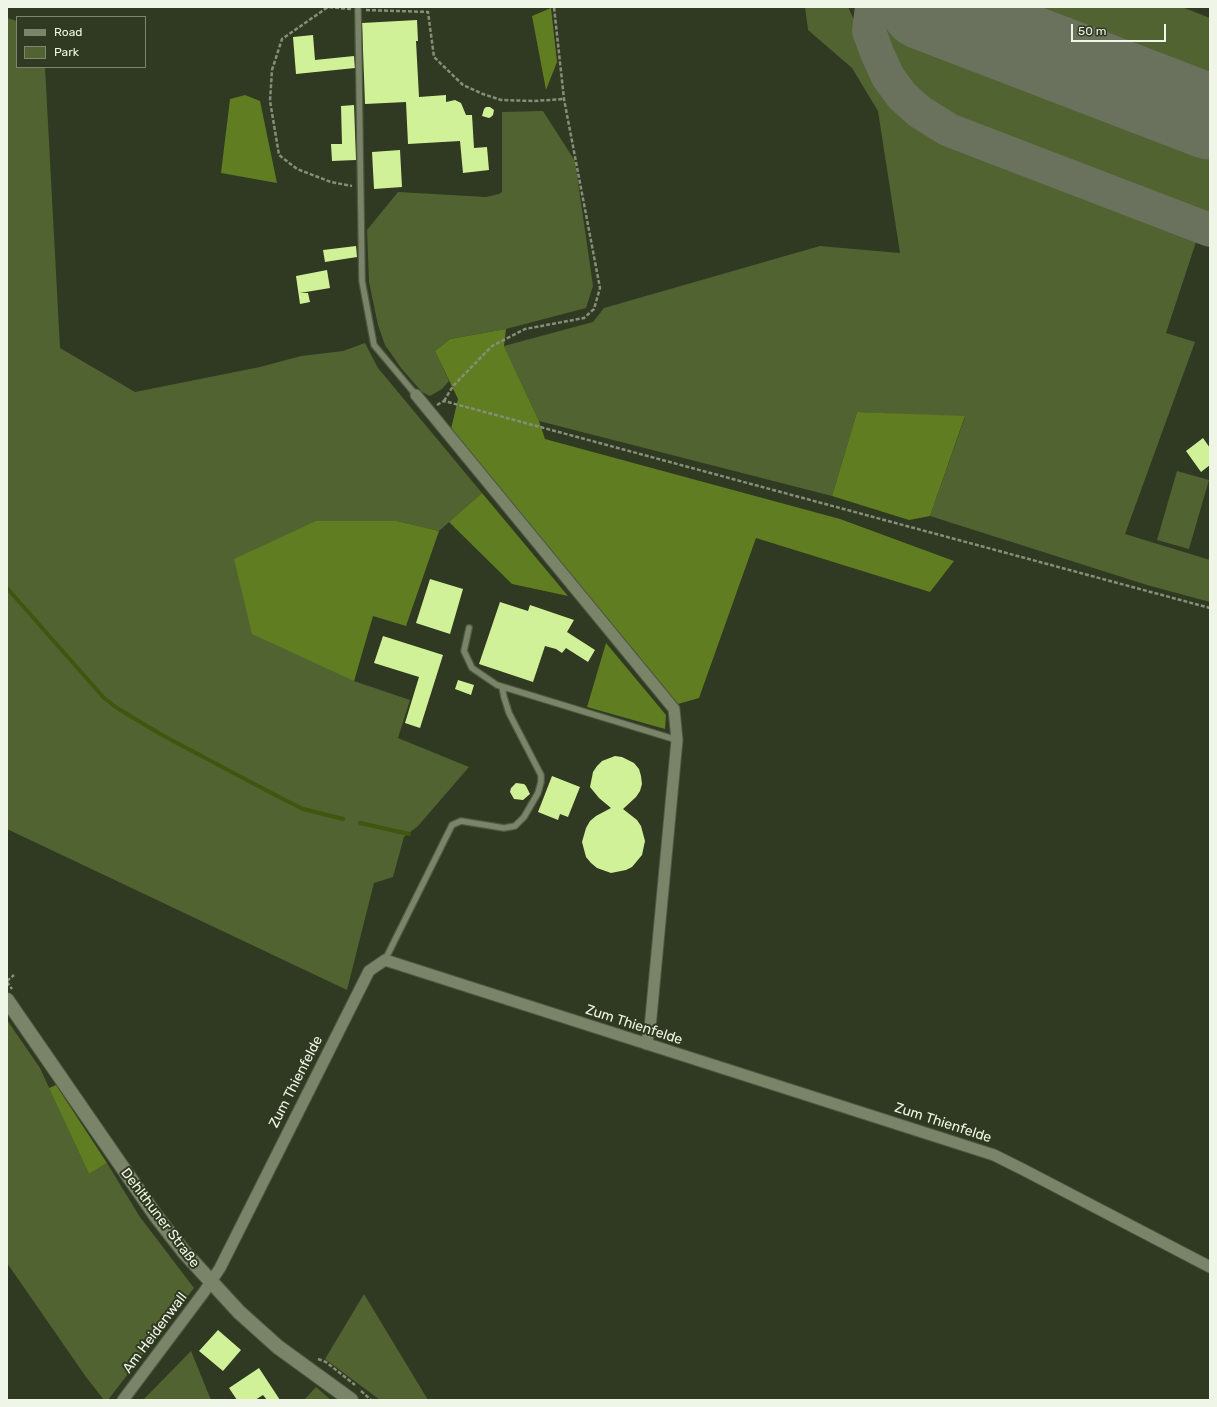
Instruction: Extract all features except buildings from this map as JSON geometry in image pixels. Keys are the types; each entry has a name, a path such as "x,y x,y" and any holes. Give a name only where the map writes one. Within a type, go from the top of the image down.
{"street":[{"path":"416,395 674,709 677,740 650,1028 646,1044"},
{"name":"Zum Thienfelde","path":"210,1283 220,1268 369,971 386,960 994,1155 1210,1267"},
{"name":"Dehlthuner Straße","path":"7,1000 156,1216 210,1283 239,1312 278,1347 351,1400"},
{"name":"Am Heidenwall","path":"123,1400 210,1283"}],"lane":[{"path":"358,10 362,282 374,345 416,395"},
{"path":"469,628 464,651 472,668 497,685 677,740"},
{"path":"386,960 452,826 461,821 504,828 515,826 524,817 538,794 541,775 509,713 502,687"}],"path":[{"path":"361,188 331,182 297,169 280,155 270,101 272,70 282,39 328,7 358,10 428,12 434,57 463,85 502,100 534,101 564,99"},
{"path":"428,410 444,401 453,386 492,346 525,329 584,318 594,309 600,288 564,99 554,7"},
{"path":"444,401 1210,608"},
{"path":"7,981 14,975"}],"green space":[{"path":"805,7 848,7 879,74 891,92 922,123 939,133 1199,233 1166,333 1195,342 1125,534 1210,560 1210,602 1147,585 930,516 965,417 857,412 832,496 539,421 504,346 593,322 604,308 820,246 900,253 878,111 852,68 808,30"},
{"path":"980,7 1182,7 1210,18 1210,95"},
{"path":"551,8 557,62 546,90 532,16"},
{"path":"7,18 16,21 16,68 45,68 60,348 135,392 260,367 301,356 343,351 365,343 378,368 482,493 439,531 397,521 354,681 410,700 398,738 469,767 418,826 404,837 393,877 374,883 347,990 7,829"},
{"path":"894,19 1210,140 1210,221 948,120 923,103 899,80 877,37 879,26 885,21"},
{"path":"245,95 260,101 277,183 221,173 230,99"},
{"path":"543,111 575,161 593,286 586,308 506,329 450,339 435,351 449,381 442,389 430,396 422,392 401,368 385,345 378,325 369,282 367,230 398,192 486,197 502,192 502,112"},
{"path":"506,329 504,346 539,421 545,439 840,519 954,561 930,592 756,538 699,698 678,704 451,429 458,399 435,351 450,339"},
{"path":"857,412 965,416 930,516 909,520 832,496"},
{"path":"1177,471 1209,480 1189,549 1157,540"},
{"path":"482,493 568,596 512,584 449,522"},
{"path":"316,521 397,521 439,531 406,626 373,616 354,681 252,634 234,559"},
{"path":"606,643 666,715 665,729 587,707"},
{"path":"7,1020 40,1068 89,1174 107,1163 140,1217 194,1288 108,1400 104,1400 86,1377 7,1263"},
{"path":"56,1085 107,1163 89,1174 49,1088"},
{"path":"364,1294 428,1400 380,1400 325,1359"},
{"path":"191,1351 211,1400 143,1400"},
{"path":"316,1387 331,1400 304,1400"}],"waterway":[{"path":"7,588 104,698 117,708 162,735 303,809 343,819"},
{"path":"360,823 409,834"}],"taxiway":[{"path":"872,7 869,31 877,53 888,77 902,96 920,112 949,130 1210,230"}],"runway":[{"path":"923,7 1210,117"}]}
